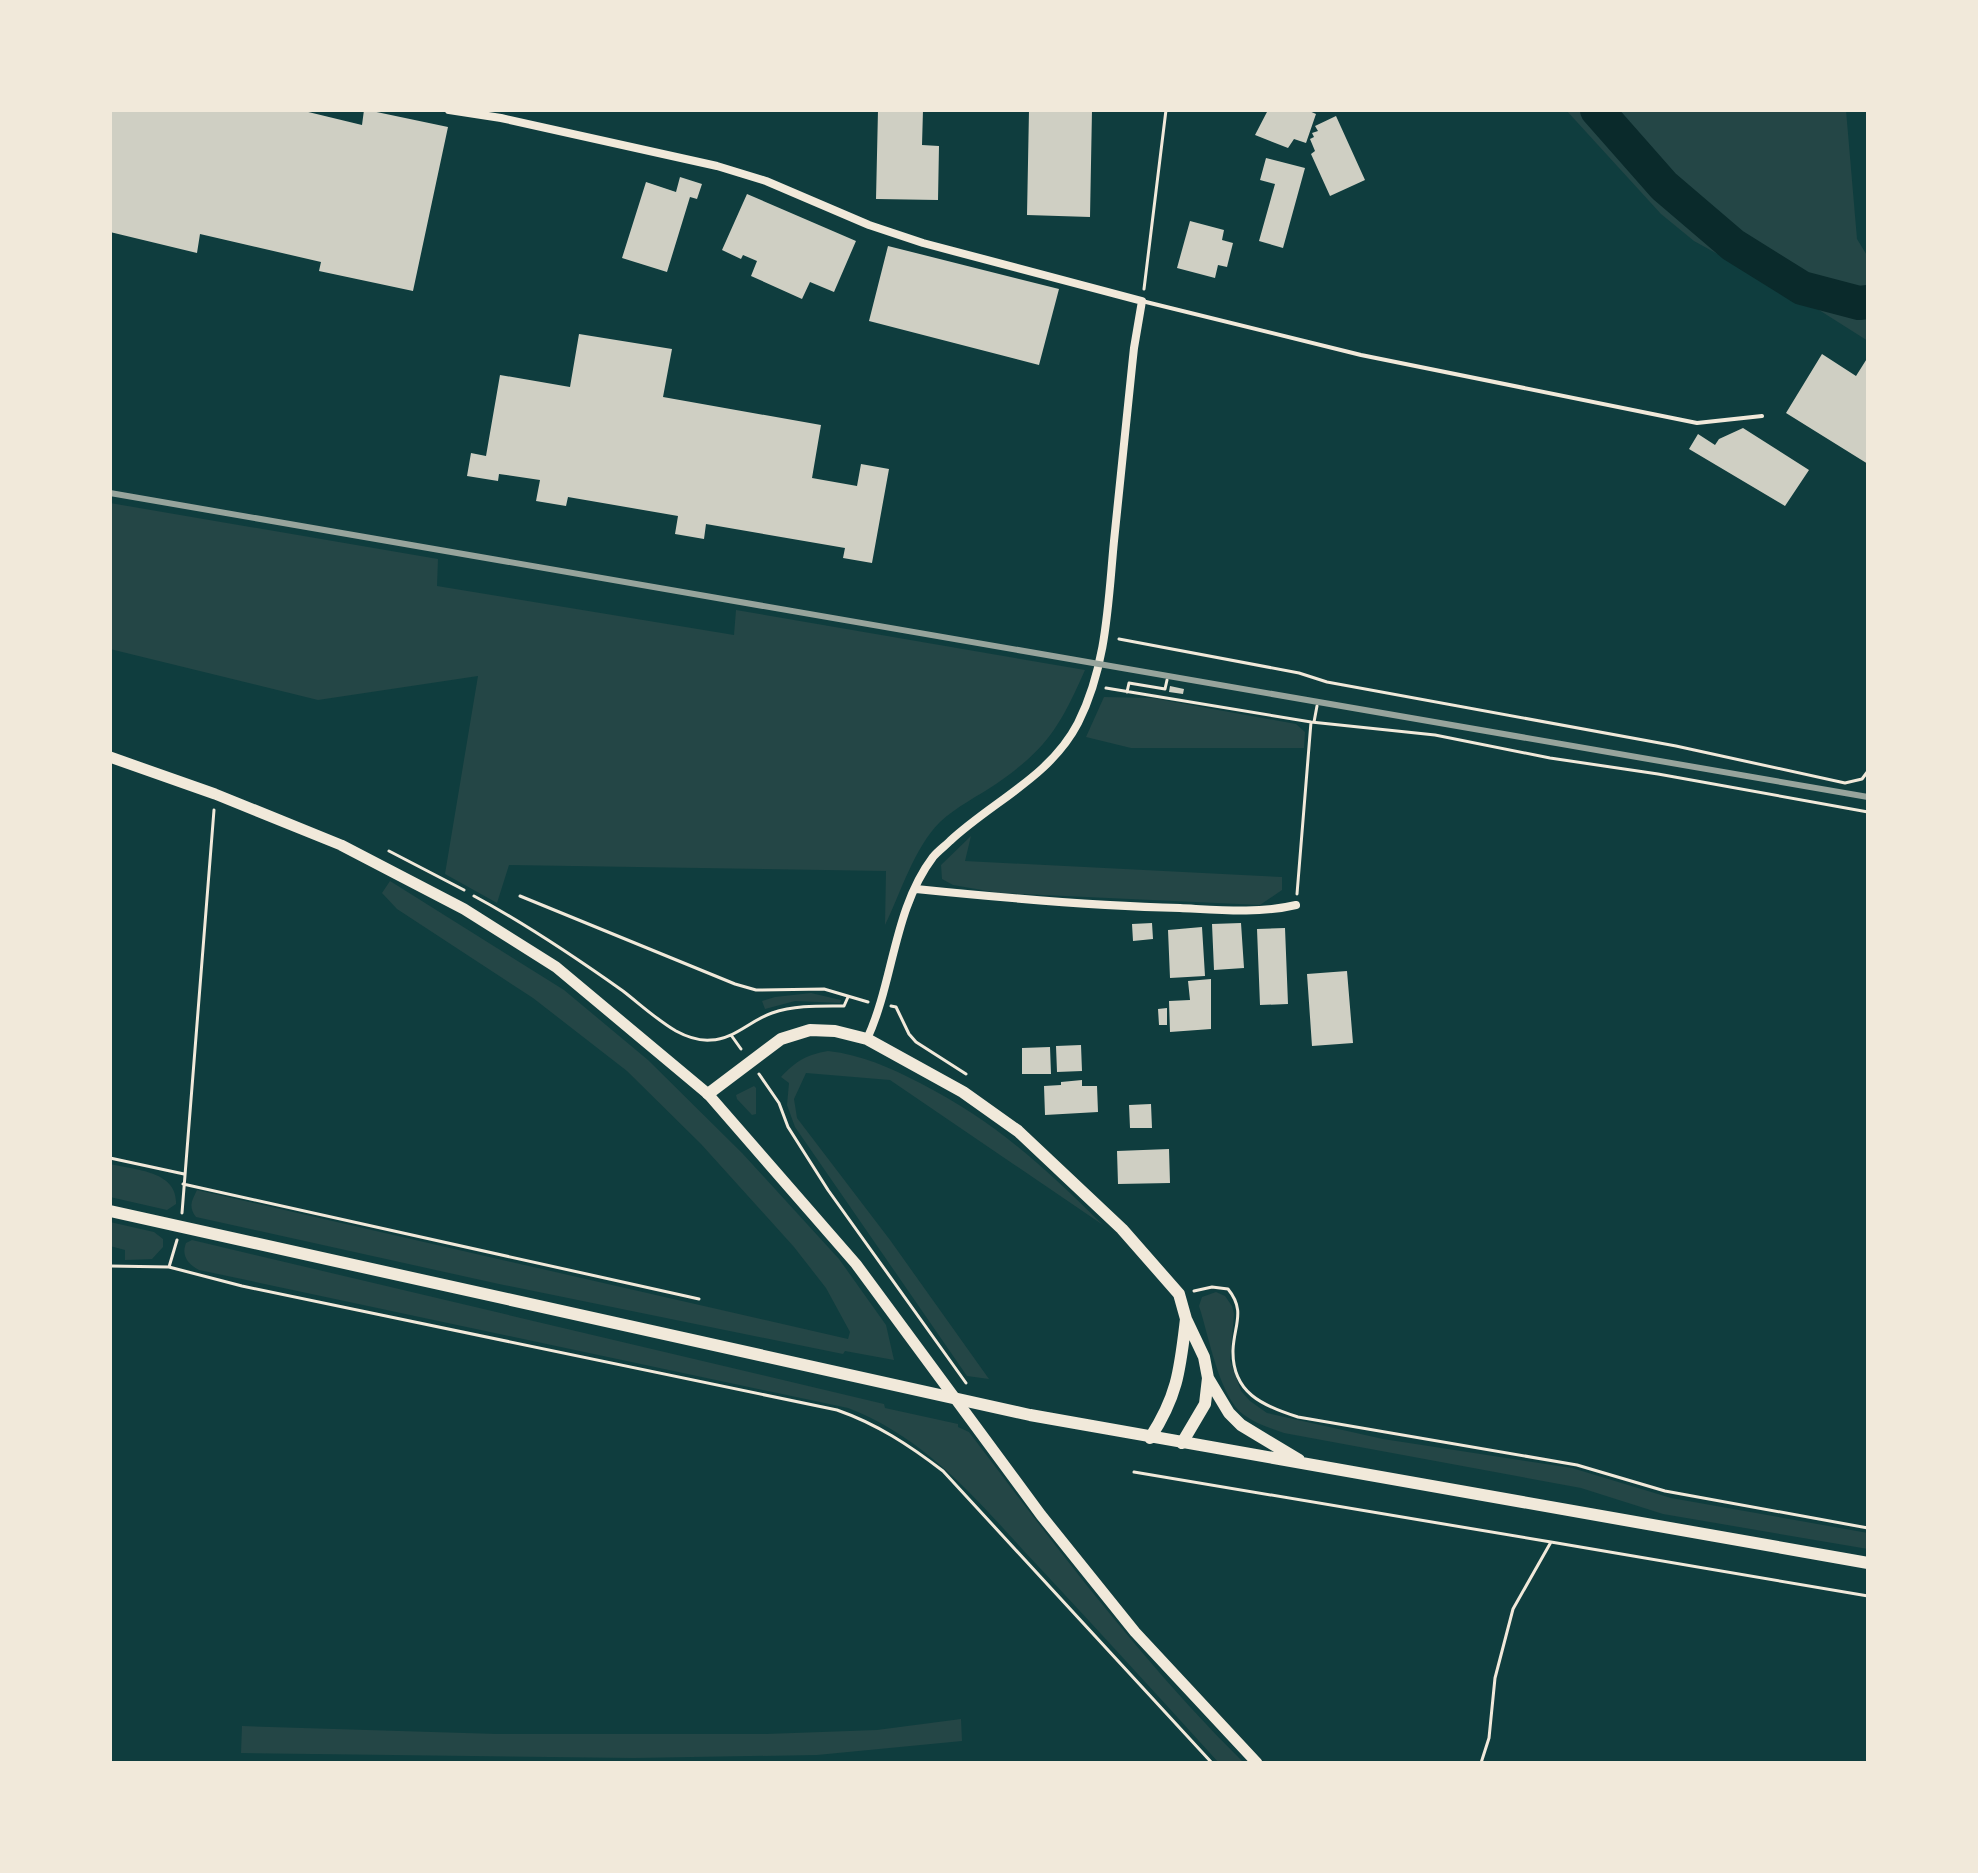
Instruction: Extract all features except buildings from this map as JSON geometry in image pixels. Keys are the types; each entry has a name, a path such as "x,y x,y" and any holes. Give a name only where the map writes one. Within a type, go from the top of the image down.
{"main road":[{"path":"708,1094 781,1039 810,1030 835,1031 867,1039 963,1092 1018,1131 1122,1229 1179,1294 1186,1319 1204,1357 1208,1378 1205,1404 1182,1443"},
{"path":"110,1211 1030,1415 1868,1563"},
{"path":"1150,1438 1178,1383 1186,1319"},
{"path":"1208,1378 1229,1413 1241,1425 1305,1463"}],"street":[{"path":"449,110 501,118 717,166 766,181 869,225 923,243 1142,301 1134,348 1106,636 1094,685 1064,747 1037,774 963,829 933,857 896,939 880,1005 867,1039"},
{"path":"110,757 215,794 341,845 464,909 556,967 708,1094 856,1264 1041,1515 1126,1620 1257,1763"},
{"path":"916,889 1158,908 1246,911 1296,905"}],"lane":[{"path":"1142,301 1361,355 1697,423 1762,416"}],"path":[{"path":"1142,301 1166,110"},
{"path":"1106,636 1299,673 1327,682 1676,746 1845,783 1862,779 1868,771"},
{"path":"1127,692 1129,683 1165,689 1167,680"},
{"path":"1094,685 1313,722 1435,735 1550,758 1868,812"},
{"path":"1296,905 1317,706"},
{"path":"169,1267 181,1227 215,794"},
{"path":"520,896 735,984 756,990 824,989 896,1007 916,1042 971,1078"},
{"path":"731,1035 772,1013 797,1006 844,1006 848,997"},
{"path":"110,1158 184,1174"},
{"path":"183,1184 699,1299"},
{"path":"110,1266 169,1267 242,1286 837,1410 867,1421 943,1471 1212,1763"},
{"path":"1179,1294 1212,1287 1228,1289 1236,1299 1239,1317 1233,1351 1237,1374 1250,1395 1266,1407 1298,1417 1577,1465 1665,1491 1868,1528"},
{"path":"1134,1472 1868,1596"},
{"path":"1481,1763 1489,1738 1495,1678 1513,1609 1551,1542"}],"shaded area":[{"path":"1566,110 1846,110 1857,239 1868,257 1868,341 1819,310 1694,241 1661,214"},
{"path":"110,503 438,559 437,586 734,635 736,610 1085,670 1060,721 1040,747 1014,771 946,817 931,833 915,857 885,925 886,871 509,865 497,903 445,874 478,676 318,700 110,649"},
{"path":"1104,697 1152,698 1296,724 1305,732 1304,748 1131,748 1086,737"},
{"path":"971,836 965,861 1282,877 1282,890 1260,905 999,893 953,885 942,879 941,865"},
{"path":"390,881 564,990 648,1060 742,1153 839,1259 886,1325 894,1360 845,1351 843,1354 499,1284 196,1217 191,1207 197,1190 848,1339 850,1332 826,1288 794,1247 701,1144 627,1071 533,998 397,909 382,893"},
{"path":"811,993 841,1000 840,1003 795,1001 765,1009 762,1001 775,997"},
{"path":"828,1051 852,1055 886,1067 972,1113 1018,1146 1103,1225 890,1080 806,1073 794,1099 797,1118 890,1240 989,1379 967,1376 795,1127 787,1105 789,1083 781,1077 802,1060"},
{"path":"754,1086 756,1114 752,1115 736,1095"},
{"path":"110,1164 163,1178 175,1193 176,1204 167,1210 110,1197"},
{"path":"110,1222 154,1232 163,1239 163,1247 152,1259 125,1260 125,1250 110,1246"},
{"path":"192,1240 958,1424 958,1427 969,1432 1135,1644 1244,1763 1219,1763 952,1475 904,1437 877,1421 848,1408 199,1270 185,1256 186,1243"},
{"path":"1216,1292 1225,1296 1232,1306 1230,1360 1241,1391 1267,1413 1383,1439 1572,1468 1671,1498 1868,1533 1868,1549 1663,1514 1581,1488 1284,1433 1263,1426 1235,1406 1221,1381 1199,1306 1202,1297"},
{"path":"961,1719 962,1741 817,1755 634,1758 241,1753 242,1726 497,1734 766,1734 877,1730"}],"waterway":[{"path":"1597,110 1664,186 1733,245 1802,288 1859,303 1868,302"}],"railway":[{"path":"110,493 1868,797"}]}
